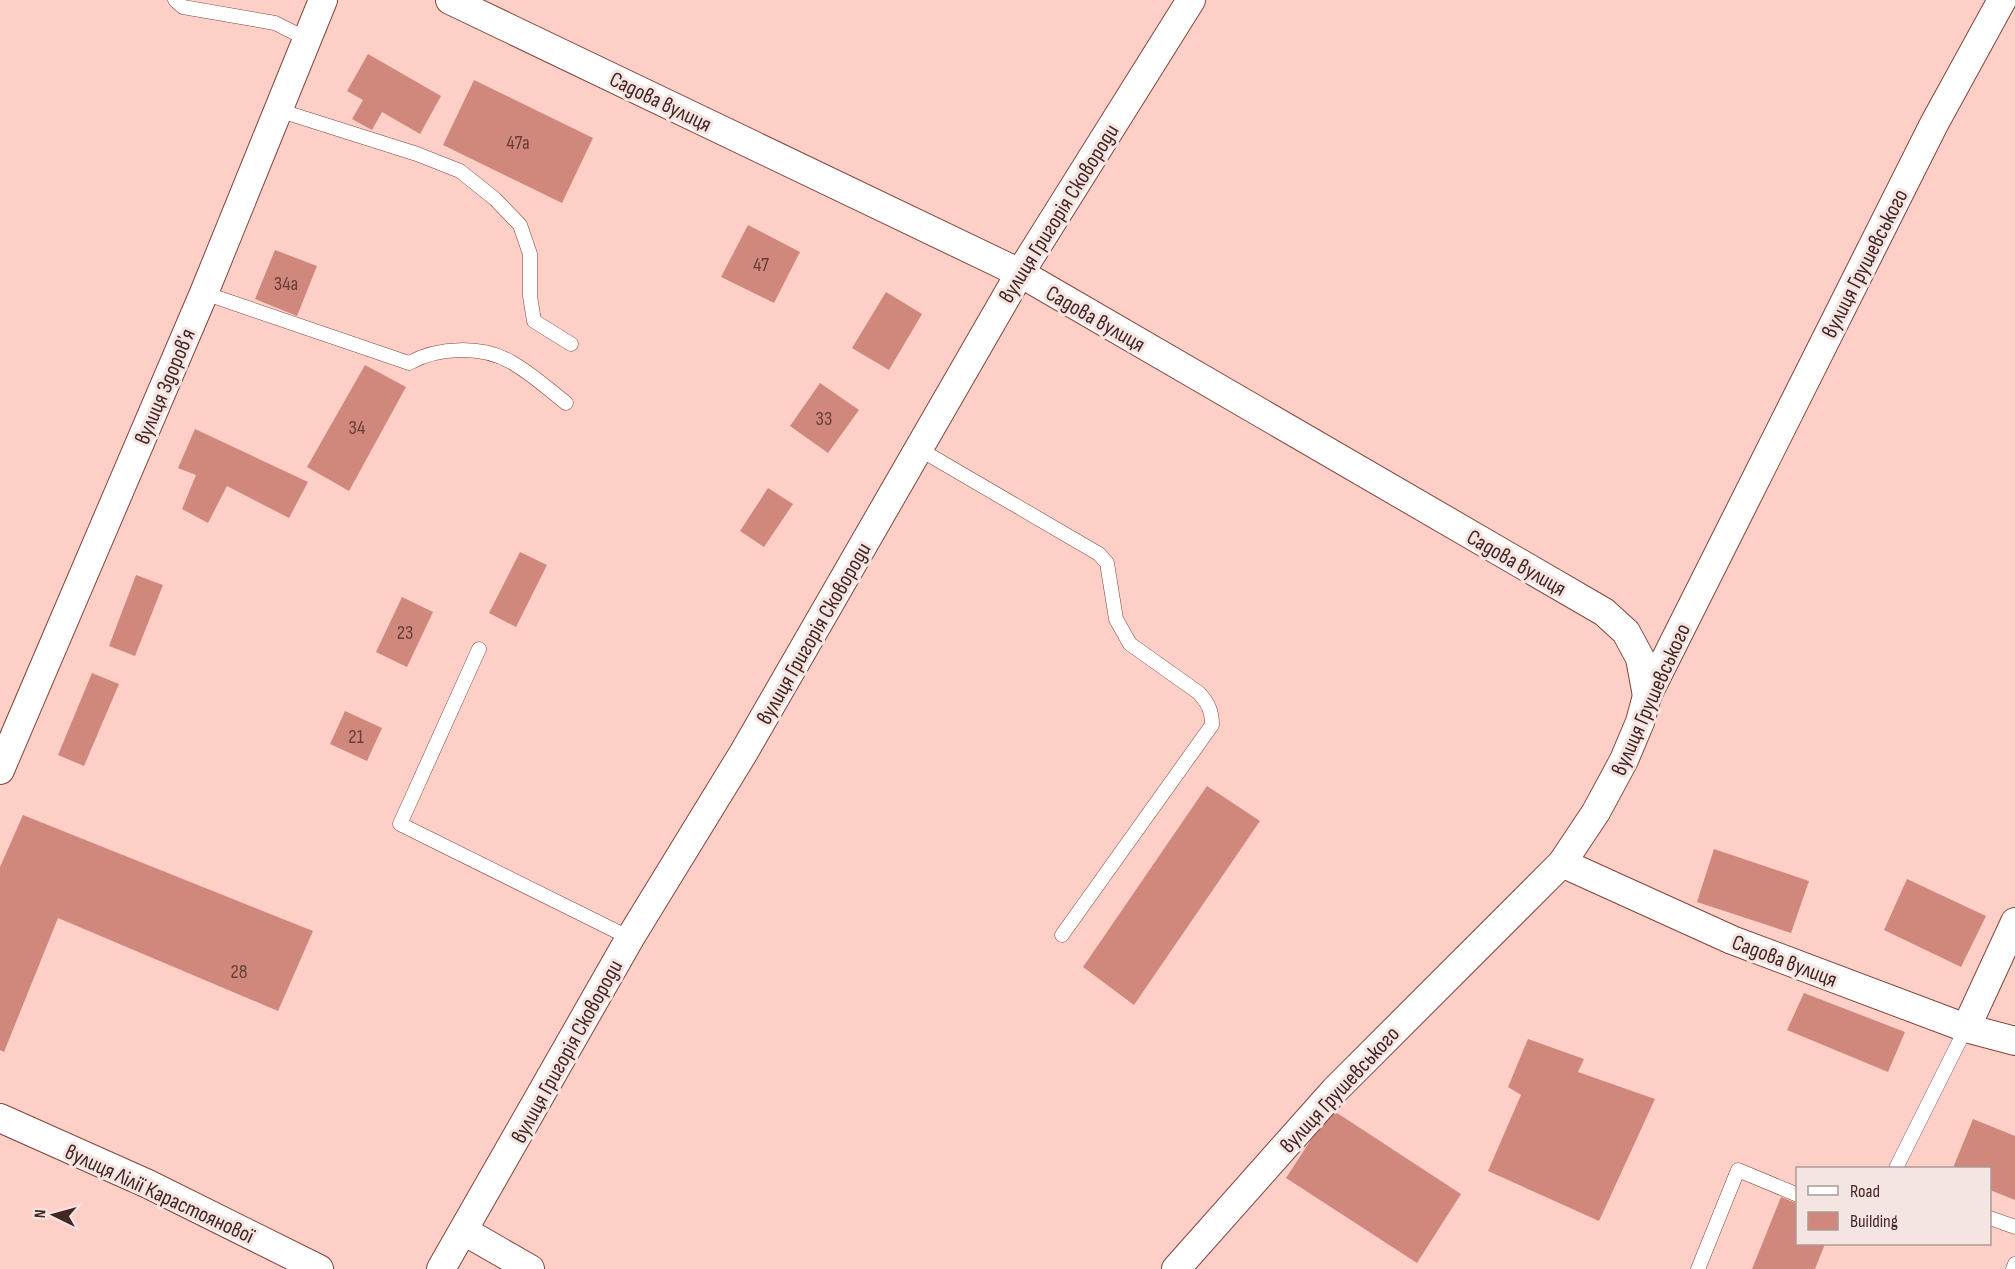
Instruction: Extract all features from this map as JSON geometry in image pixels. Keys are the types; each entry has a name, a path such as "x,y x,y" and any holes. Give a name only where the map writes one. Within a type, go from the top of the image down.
{"street":[{"name":"вулиця Здоровʼя","path":"0,770 204,293 323,0"},
{"name":"Садова вулиця","path":"450,0 1020,273 1604,612 1626,632 1640,658 1647,696"},
{"name":"вулиця Григорія Сковороди","path":"441,1269 630,938 744,752 1020,273 1191,0"},
{"name":"вулиця Грушевського","path":"1176,1269 1335,1090 1562,863 1596,812 1624,760 1640,722 1647,696 1934,124 2002,0"},
{"name":"Садова вулиця","path":"1562,863 1732,940 1966,1028 2015,1041"},
{"path":"1966,1028 2015,922"},
{"name":"вулиця Лілії Карастоянової","path":"0,1118 148,1184 319,1269"},
{"path":"464,1231 530,1269"}],"lane":[{"path":"175,0 183,7 275,23 307,39"},
{"path":"278,110 417,154 460,171 495,199 520,225 530,254 530,296 534,321 571,344"},
{"path":"204,293 408,363 423,355 449,351 493,355 509,361 566,403"},
{"path":"919,449 1099,554 1107,563 1116,619 1130,644 1199,693 1207,702 1212,715 1212,725 1062,935"},
{"path":"478,649 400,824 630,938"},
{"path":"1896,1167 1966,1028"},
{"path":"1698,1269 1738,1170 1796,1195"},
{"path":"1991,1219 2015,1227"},
{"path":"2013,1269 2015,1264"}],"building":[{"path":"368,54 441,96 420,134 382,112 372,130 352,119 363,100 347,91"},
{"path":"474,80 593,138 562,203 443,145"},
{"path":"748,225 800,252 774,303 721,277"},
{"path":"275,250 317,266 297,316 255,299"},
{"path":"886,292 922,314 889,370 852,348"},
{"path":"365,365 406,387 349,491 307,467"},
{"path":"820,383 859,410 828,453 790,426"},
{"path":"195,429 308,482 289,518 227,486 208,523 182,509 196,475 178,468"},
{"path":"768,488 793,504 764,547 740,531"},
{"path":"520,552 547,565 516,627 489,613"},
{"path":"136,575 163,585 135,656 109,646"},
{"path":"402,597 433,612 407,667 376,652"},
{"path":"92,673 119,684 84,766 58,755"},
{"path":"345,711 382,728 367,761 330,744"},
{"path":"1207,786 1260,821 1134,1005 1083,967"},
{"path":"23,815 313,931 278,1011 58,918 4,1052 0,1050 0,867"},
{"path":"1714,849 1809,881 1791,933 1697,902"},
{"path":"1907,879 1986,916 1961,967 1884,930"},
{"path":"1804,993 1905,1032 1888,1072 1787,1030"},
{"path":"1528,1039 1584,1059 1578,1072 1655,1099 1599,1221 1488,1171 1521,1095 1508,1087"},
{"path":"1331,1109 1461,1194 1417,1263 1286,1178"},
{"path":"1973,1119 2015,1136 2015,1200 1991,1190 1991,1167 1953,1167"},
{"path":"1781,1197 1796,1203 1796,1245 1825,1245 1815,1269 1752,1269"}]}
